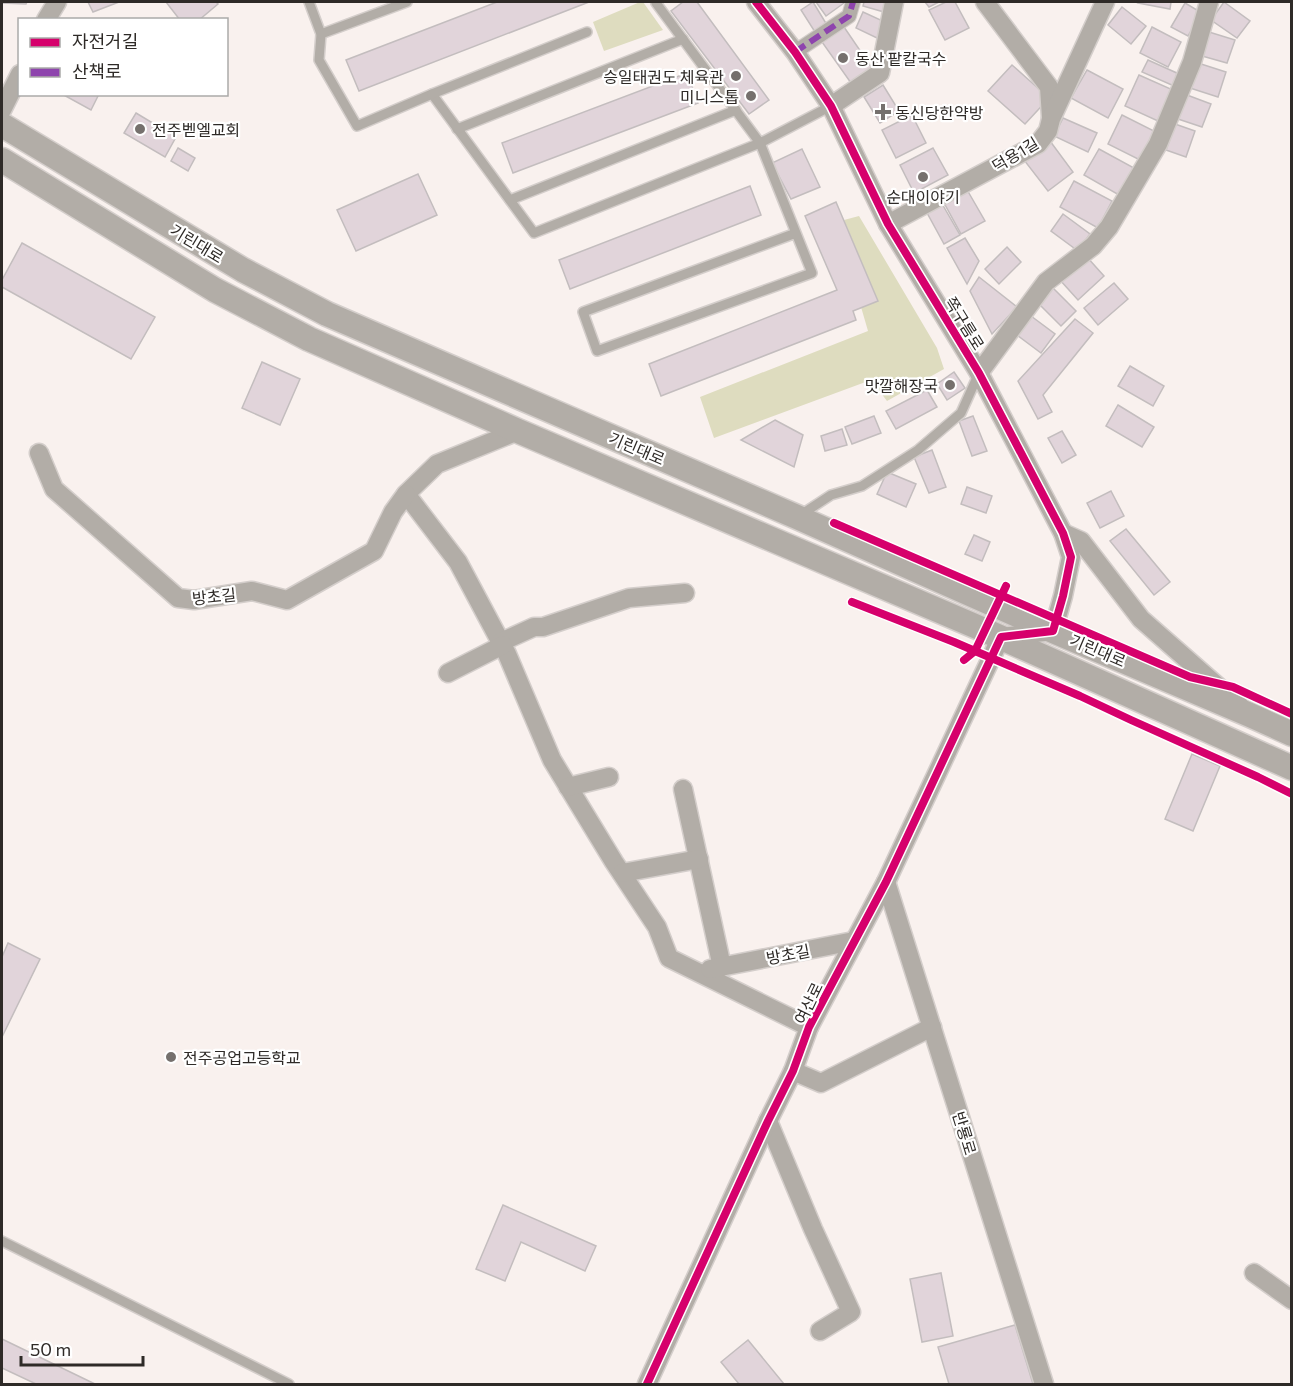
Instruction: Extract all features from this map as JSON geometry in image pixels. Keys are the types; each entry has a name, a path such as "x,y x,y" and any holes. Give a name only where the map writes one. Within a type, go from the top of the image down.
{"street":[{"path":"47,18 57,2"},
{"name":"쪽구름로","path":"756,2 795,52 831,106 888,224 979,373 1063,533 1071,557 1053,631"},
{"path":"795,52 849,16 853,2"},
{"path":"831,106 880,73 894,2"},
{"path":"985,2 1049,87 1051,118"},
{"name":"덕용1길","path":"888,224 1038,144 1048,131 1051,118 1105,2"},
{"name":"쪽구름로","path":"979,373 1046,282 1093,246 1109,227 1158,144 1192,62 1209,2"},
{"path":"2,110 18,78"},
{"name":"기린대로","path":"2,124 243,270 327,314 1292,734"},
{"name":"기린대로","path":"2,160 225,295 309,339 518,431 1001,637 1292,768"},
{"name":"방초길","path":"39,453 54,489 178,598 194,600 252,591 287,600 374,551 393,512 406,494 436,464 518,431"},
{"path":"406,494 458,562 502,644 552,760 657,927 669,958 810,1027"},
{"name":"쪽구름로","path":"1063,533 1081,541 1141,619 1250,715"},
{"path":"448,673 534,627 543,627 629,598 685,593"},
{"path":"1001,637 1053,631"},
{"name":"여산로","path":"647,1384 793,1071 810,1027 886,882 1001,637"},
{"path":"568,788 609,777"},
{"path":"683,789 723,967"},
{"path":"622,873 699,859"},
{"name":"반룡로","path":"886,882 1044,1384"},
{"name":"방초길","path":"697,972 854,941"},
{"path":"793,1071 821,1083 932,1027"},
{"path":"768,1121 851,1312 820,1331"},
{"path":"1254,1273 1292,1300"}],"lane":[{"path":"309,2 321,34 319,60 357,126 587,32"},
{"path":"321,34 407,2"},
{"path":"657,2 760,143 796,233 812,273 597,351 583,312 796,233"},
{"path":"457,129 683,39"},
{"path":"432,94 534,233 760,143 831,106"},
{"path":"510,200 736,110"},
{"name":"쪽구름로","path":"797,517 831,495 862,486 918,450 961,412 979,373"},
{"path":"2,1241 289,1384"}],"shaded area":[{"path":"643,2 663,30 604,51 593,22"},
{"path":"859,216 937,348 944,369 887,401 871,380 714,438 700,397 868,331 859,300 875,294 844,220"}],"building":[{"path":"2,2 27,2 26,4"},
{"path":"88,2 119,2 93,12"},
{"path":"166,2 216,2 218,4 201,18 178,18"},
{"path":"497,2 589,2 359,91 346,60"},
{"path":"683,2 697,2 769,100 749,114 671,11"},
{"path":"813,2 827,25 815,32 801,10"},
{"path":"816,2 843,2 844,3 826,16"},
{"path":"864,2 887,2 884,12 863,6"},
{"path":"925,2 939,2 929,7"},
{"path":"946,2 955,2 969,28 945,40 929,10"},
{"path":"1139,2 1171,2 1170,9"},
{"path":"1224,2 1250,21 1237,38 1211,20"},
{"path":"1185,3 1202,13 1188,36 1171,27"},
{"path":"1122,7 1146,26 1131,44 1108,25"},
{"path":"863,12 885,22 877,38 856,28"},
{"path":"844,27 872,68 851,83 822,42"},
{"path":"1152,27 1181,42 1168,67 1140,53"},
{"path":"1209,32 1235,40 1227,63 1202,56"},
{"path":"1148,60 1179,74 1174,86 1142,72"},
{"path":"1198,63 1226,72 1218,97 1190,88"},
{"path":"1012,65 1049,98 1025,124 988,91"},
{"path":"1087,70 1123,89 1108,118 1071,98"},
{"path":"687,73 698,103 513,173 502,143"},
{"path":"1139,75 1173,90 1158,121 1125,106"},
{"path":"883,85 899,111 880,123 864,97"},
{"path":"1187,95 1211,104 1202,127 1178,119"},
{"path":"66,96 98,96 91,110"},
{"path":"136,113 176,137 165,157 124,133"},
{"path":"912,115 926,143 896,158 882,130"},
{"path":"1122,115 1154,131 1140,160 1108,144"},
{"path":"1063,118 1097,133 1088,152 1054,136"},
{"path":"1175,124 1195,131 1186,157 1166,150"},
{"path":"1050,141 1073,172 1048,191 1024,160"},
{"path":"178,148 195,158 188,171 171,161"},
{"path":"933,148 948,175 914,193 900,165"},
{"path":"802,149 820,187 791,199 772,163"},
{"path":"1099,149 1134,168 1119,195 1084,175"},
{"path":"418,174 437,215 356,251 337,210"},
{"path":"1074,181 1112,201 1098,228 1060,207"},
{"path":"750,186 761,215 570,289 559,260"},
{"path":"966,188 985,221 961,234 943,201"},
{"path":"836,202 878,301 853,311 856,320 661,396 649,364 837,290 805,216"},
{"path":"941,202 960,235 944,244 926,211"},
{"path":"1063,214 1090,234 1078,251 1051,231"},
{"path":"965,238 979,261 967,284 947,248"},
{"path":"22,243 155,317 131,359 2,287 2,280"},
{"path":"1007,247 1021,262 999,284 985,269"},
{"path":"1086,256 1104,276 1078,300 1060,280"},
{"path":"979,277 1017,307 992,334 970,291"},
{"path":"1114,283 1128,299 1098,325 1084,308"},
{"path":"1053,288 1076,311 1061,326 1038,303"},
{"path":"1031,316 1055,334 1041,353 1017,335"},
{"path":"1075,319 1093,333 1043,395 1052,412 1038,419 1018,381"},
{"path":"262,362 300,379 280,425 242,408"},
{"path":"1130,366 1164,386 1153,406 1118,386"},
{"path":"954,372 965,388 947,400 937,384"},
{"path":"927,390 937,407 896,429 886,411"},
{"path":"1118,405 1154,427 1142,447 1106,426"},
{"path":"874,416 881,433 852,444 845,427"},
{"path":"973,416 987,451 972,456 959,421"},
{"path":"775,420 803,435 794,467 741,440"},
{"path":"842,429 847,445 825,451 821,436"},
{"path":"1062,431 1076,455 1062,463 1048,438"},
{"path":"932,450 946,487 929,493 914,457"},
{"path":"887,472 916,484 906,507 877,494"},
{"path":"967,487 992,496 986,513 961,504"},
{"path":"1111,491 1124,516 1100,528 1087,503"},
{"path":"1126,529 1170,582 1154,595 1110,541"},
{"path":"974,535 990,542 982,561 965,554"},
{"path":"1192,754 1220,766 1193,831 1165,819"},
{"path":"8,943 40,959 2,1037 2,957"},
{"path":"503,1205 596,1246 585,1271 521,1242 505,1281 476,1269"},
{"path":"941,1273 953,1336 922,1342 910,1279"},
{"path":"1015,1325 1033,1384 949,1384 938,1347"},
{"path":"2,1339 95,1384 36,1384 2,1368"},
{"path":"748,1340 784,1384 739,1384 721,1362"}],"marked path":[{"path":"795,52 849,16 853,2"}],"cycle path":[{"path":"647,1384 793,1071 809,1027 886,882 1001,637 1053,631 1071,557 1063,533 979,373 888,224 831,106 795,52 756,2"},
{"path":"834,523 1190,677 1233,687 1292,714"},
{"path":"964,660 975,651 1006,586"},
{"path":"852,602 954,642 1080,696 1292,794"}],"place":[{"name":"동산 팥칼국수","path":"843,58"},
{"name":"승일태권도 체육관","path":"736,76"},
{"name":"미니스톱","path":"751,96"},
{"name":"동신당한약방","path":"883,112"},
{"name":"전주벧엘교회","path":"140,129"},
{"name":"순대이야기","path":"923,177"},
{"name":"맛깔해장국","path":"950,385"},
{"name":"전주공업고등학교","path":"171,1057"}]}
